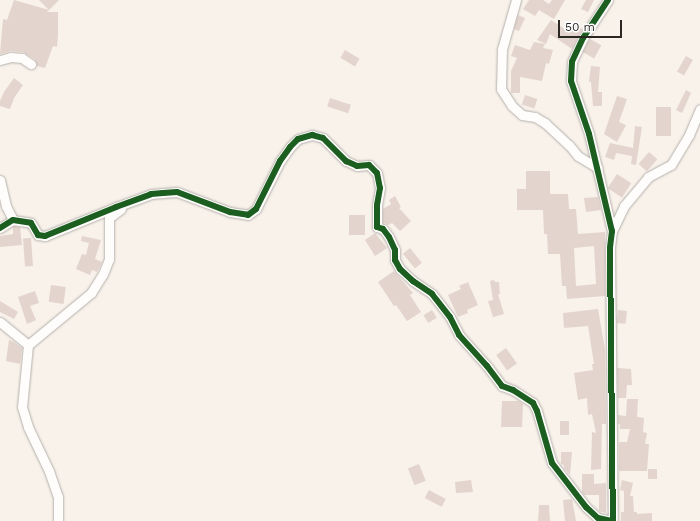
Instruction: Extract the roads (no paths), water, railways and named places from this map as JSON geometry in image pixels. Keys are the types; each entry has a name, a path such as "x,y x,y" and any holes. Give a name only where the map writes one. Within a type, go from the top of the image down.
{"street":[{"path":"516,0 502,49 501,89 512,106 522,115 535,117 545,123 578,156 598,168"},
{"path":"608,0 583,38 572,62 571,81 580,104 598,168 612,231"},
{"path":"0,60 17,57 22,58 31,64"},
{"path":"0,228 13,220 31,223 38,235 42,237 151,194 177,192 230,212 248,215 256,209 280,161 290,147 298,140 312,135 318,136 328,141 343,158 351,164 369,165 377,172 380,188 377,205 377,227 383,229 389,237 395,250 395,260 400,269 413,281 432,294 450,317 459,336 487,366 502,386 513,390 533,403 537,411 552,464 586,507 598,518 612,521 610,248 612,231 624,206 648,177 671,165 689,135 700,110"},
{"path":"0,180 6,206 13,220"},
{"path":"58,521 58,498 49,472 28,427 22,407 28,345 91,293 103,274 109,259 109,218 130,202"},
{"path":"0,322 28,345"}]}
